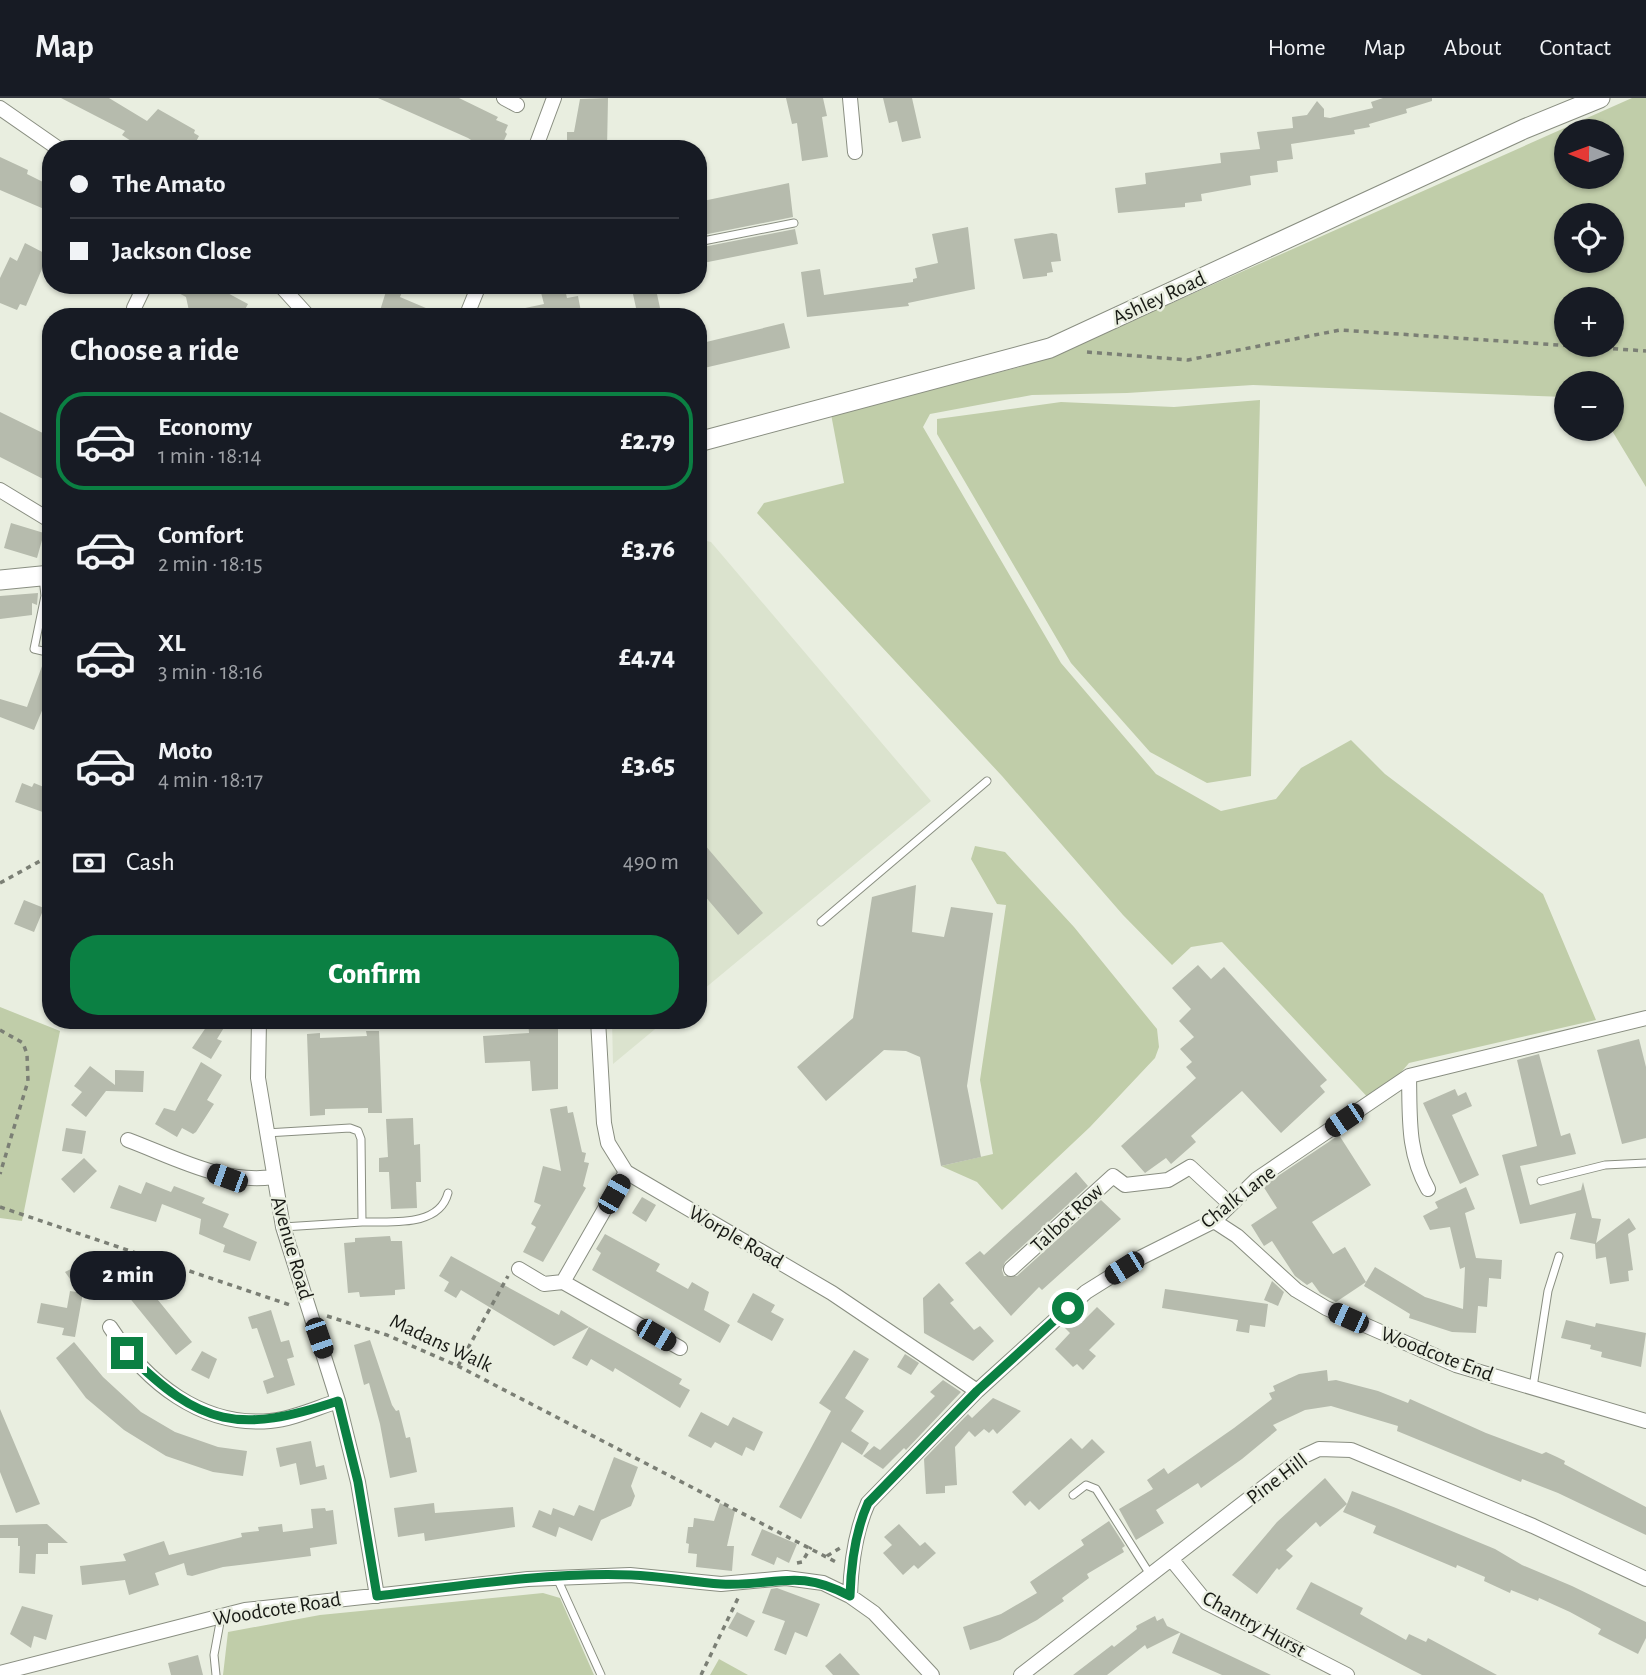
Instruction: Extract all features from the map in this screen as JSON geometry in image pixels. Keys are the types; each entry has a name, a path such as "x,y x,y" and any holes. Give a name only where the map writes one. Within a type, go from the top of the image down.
{"main road":[{"name":"Ashley Road","path":"707,440 1050,348 1524,130 1600,98"},
{"path":"0,580 42,576"}],"street":[{"path":"538,140 554,98"},
{"path":"850,98 855,152"},
{"path":"0,108 46,140"},
{"path":"288,294 301,308"},
{"path":"0,490 42,516"},
{"name":"Chalk Lane","path":"850,1596 849,1546 868,1503 977,1391 1086,1292 1142,1257 1214,1221 1257,1180 1409,1076 1646,1018"},
{"name":"Avenue Road","path":"259,1029 258,1068 273,1177 284,1227 338,1401 358,1482 377,1596"},
{"name":"Worple Road","path":"599,1029 604,1123 608,1143 626,1172 832,1293 977,1391"},
{"path":"1409,1076 1411,1150 1428,1189"},
{"path":"128,1140 227,1178 248,1180 273,1177"},
{"name":"Talbot Row","path":"1011,1269 1113,1176 1125,1185 1168,1180 1190,1167 1230,1203"},
{"path":"563,1282 626,1172"},
{"name":"Woodcote End","path":"1214,1221 1237,1236 1296,1290 1326,1308 1456,1366 1646,1421"},
{"path":"519,1269 544,1284 563,1282 680,1348"},
{"path":"110,1327 127,1353 171,1394 217,1415 271,1421 338,1401"},
{"name":"Pine Hill","path":"1021,1675 1304,1456 1319,1449 1336,1447 1351,1450 1520,1520 1646,1579"},
{"name":"Chantry Hurst","path":"1172,1560 1207,1603 1348,1675"},
{"name":"Woodcote Road","path":"0,1673 221,1616 303,1602 557,1577 630,1575 744,1584 803,1578 823,1583 850,1596 873,1613 932,1675"}],"lane":[{"path":"707,240 794,223"},
{"path":"42,610 34,649 42,651"},
{"path":"821,922 987,781"},
{"path":"266,1133 336,1128 358,1131 362,1222"},
{"path":"1541,1181 1605,1165 1646,1163"},
{"path":"284,1227 426,1217 441,1207 448,1193"},
{"path":"1533,1388 1548,1291 1559,1256"},
{"path":"1073,1495 1086,1485 1096,1489 1151,1576"},
{"path":"557,1577 601,1675"},
{"path":"216,1675 214,1655 221,1616"}],"path":[{"path":"1050,348 1188,360 1340,330 1646,351"},
{"path":"0,883 42,860"},
{"path":"0,1030 23,1043 29,1067 28,1081 0,1174"},
{"name":"Madans Walk","path":"0,1207 310,1312 387,1335 458,1366 827,1556 849,1546"},
{"path":"458,1366 509,1275 519,1269"},
{"path":"701,1675 744,1584"}],"shaded area":[{"path":"707,541 711,542 931,801 707,987"},
{"path":"612,1029 655,1029 613,1064"}],"green space":[{"path":"1632,98 1646,98 1646,487 1618,441 1624,441 1624,371 1554,371 1554,397 1253,385 1127,393 1032,395 930,414 923,427 1061,663 1156,774 1221,811 1276,799 1301,768 1351,740 1385,774 1543,894 1596,1020 1409,1063 1374,1104 1222,942 1191,947 1172,965 1123,915 1002,776 757,513 764,503 844,483 831,414 1020,367 1095,337 1554,133 1554,189 1624,189 1624,119 1585,119"},
{"path":"1260,400 1251,776 1207,783 1150,752 1071,663 937,434 937,419 1061,402 1174,407"},
{"path":"975,846 1005,852 1074,927 1157,1029 1159,1047 1155,1058 1090,1127 1002,1210 977,1182 941,1166 993,1154 980,1080 1006,905 997,904 971,859"},
{"path":"0,1007 42,1024 42,1029 60,1031 22,1221 0,1218"},
{"path":"543,1593 560,1598 594,1675 223,1675 228,1632 320,1615"},
{"path":"719,1659 748,1675 710,1675"}],"building":[{"path":"61,98 109,98 147,121 158,109 195,130 194,133 199,136 197,140 130,140 122,135 125,131"},
{"path":"378,98 459,98 498,117 496,120 508,125 504,140 468,138"},
{"path":"608,98 607,140 567,140 567,132 574,132 580,99"},
{"path":"786,98 823,98 827,116 822,117 828,157 802,161 797,123 792,124"},
{"path":"883,98 912,98 921,138 902,142 897,121 889,123"},
{"path":"1383,98 1432,98 1432,101 1406,109 1407,113 1369,124 1370,127 1354,130 1355,134 1291,144 1293,159 1277,161 1278,172 1250,176 1251,185 1201,194 1202,201 1185,203 1185,207 1118,213 1115,188 1146,184 1145,173 1221,163 1220,153 1260,149 1257,132 1293,128 1292,117 1307,115 1317,101 1324,109 1324,117 1330,118 1373,108 1371,102"},
{"path":"0,157 28,170 27,174 42,182 42,208 0,190"},
{"path":"789,183 793,217 707,234 707,200"},
{"path":"968,227 975,289 908,303 909,306 807,317 801,272 820,269 824,295 913,282 913,279 917,278 915,268 938,263 932,234"},
{"path":"795,229 798,244 707,262 707,246"},
{"path":"1057,234 1061,261 1051,262 1053,272 1047,273 1047,276 1023,279 1014,239"},
{"path":"25,243 42,252 42,269 26,306 20,304 17,310 0,303 0,278 10,257 17,261"},
{"path":"180,294 229,294 248,304 246,308 188,308 186,297"},
{"path":"385,294 401,294 400,297 426,308 381,308"},
{"path":"541,294 566,294 567,298 578,296 580,308 525,308 544,304"},
{"path":"633,294 657,294 660,308 636,308"},
{"path":"784,323 790,348 707,367 707,342"},
{"path":"0,412 42,433 42,478 0,457"},
{"path":"11,523 42,532 37,558 4,548"},
{"path":"38,593 37,605 32,603 32,615 0,619 0,596"},
{"path":"42,666 42,711 34,730 0,717 0,699 27,707"},
{"path":"22,783 32,787 34,783 42,786 42,812 15,802"},
{"path":"707,848 763,913 738,935 707,899"},
{"path":"916,885 912,932 944,937 951,907 993,913 967,1086 981,1157 941,1166 920,1057 906,1051 884,1050 826,1101 797,1067 853,1018 872,897"},
{"path":"24,900 42,907 34,932 14,924"},
{"path":"1198,965 1211,979 1224,967 1327,1080 1320,1086 1325,1092 1281,1133 1242,1091 1191,1136 1196,1142 1171,1164 1166,1158 1145,1173 1121,1146 1196,1078 1186,1067 1192,1062 1180,1049 1194,1037 1179,1021 1191,1009 1172,988"},
{"path":"205,1029 223,1029 217,1039 222,1041 211,1059 192,1048"},
{"path":"529,1029 558,1029 558,1089 532,1091 530,1061 485,1063 483,1036 529,1033"},
{"path":"366,1031 379,1031 382,1113 368,1113 368,1108 325,1109 325,1115 310,1116 307,1034 320,1033 320,1038 367,1036"},
{"path":"1639,1039 1646,1067 1646,1138 1622,1144 1597,1050"},
{"path":"1539,1054 1561,1136 1570,1133 1576,1154 1520,1166 1530,1205 1581,1190 1583,1182 1592,1218 1601,1219 1596,1243 1629,1218 1636,1229 1628,1234 1633,1270 1628,1271 1629,1281 1610,1284 1606,1257 1596,1259 1595,1244 1570,1239 1576,1213 1520,1224 1502,1155 1537,1146 1517,1060"},
{"path":"201,1062 222,1075 207,1100 214,1104 196,1132 193,1134 182,1128 177,1137 155,1124 164,1108 175,1111"},
{"path":"90,1066 115,1085 115,1070 144,1071 143,1092 106,1091 86,1117 71,1105 82,1092 74,1086"},
{"path":"1455,1089 1458,1096 1466,1092 1472,1106 1452,1115 1479,1175 1460,1184 1423,1103"},
{"path":"567,1106 568,1113 573,1112 582,1152 586,1153 584,1162 589,1163 583,1186 586,1188 543,1262 523,1252 536,1227 531,1224 541,1205 534,1202 543,1166 561,1171 550,1109"},
{"path":"413,1118 414,1145 420,1144 421,1182 416,1182 417,1208 391,1209 389,1172 379,1172 379,1158 388,1157 386,1119"},
{"path":"66,1128 86,1131 82,1154 62,1151"},
{"path":"1339,1135 1371,1185 1312,1222 1333,1254 1345,1247 1366,1282 1336,1302 1320,1293 1312,1282 1307,1285 1295,1276 1272,1241 1264,1246 1251,1225 1277,1208 1263,1186"},
{"path":"84,1158 97,1171 74,1193 61,1179"},
{"path":"1076,1172 1088,1186 1005,1262 1002,1270 1004,1276 1017,1276 1101,1200 1121,1219 1042,1290 1039,1287 1011,1316 965,1263 980,1251 984,1255"},
{"path":"146,1182 171,1192 174,1186 205,1198 202,1203 229,1214 223,1227 257,1242 250,1261 223,1252 225,1245 199,1234 201,1219 162,1204 156,1222 110,1208 119,1185 141,1194"},
{"path":"1466,1187 1475,1209 1465,1213 1476,1258 1502,1260 1501,1279 1489,1278 1487,1307 1478,1306 1476,1333 1452,1332 1409,1318 1410,1314 1364,1286 1375,1267 1425,1297 1463,1309 1465,1267 1460,1269 1450,1227 1430,1230 1423,1216 1438,1208 1435,1202"},
{"path":"642,1197 656,1205 646,1222 632,1213"},
{"path":"605,1234 660,1264 656,1271 688,1289 692,1282 709,1292 704,1310 730,1325 720,1343 592,1270 601,1253 596,1249"},
{"path":"390,1236 391,1241 402,1241 405,1289 395,1290 395,1295 360,1297 359,1292 348,1293 344,1243 355,1242 355,1238"},
{"path":"100,1254 102,1270 75,1286 65,1272"},
{"path":"451,1256 559,1315 561,1310 589,1327 554,1346 461,1290 456,1298 444,1291 449,1282 439,1276"},
{"path":"126,1271 145,1284 192,1342 176,1355 128,1296 114,1289"},
{"path":"1272,1281 1284,1292 1278,1306 1264,1300"},
{"path":"939,1283 954,1300 950,1303 974,1330 980,1326 994,1341 973,1361 924,1333 923,1298"},
{"path":"1165,1289 1268,1304 1265,1327 1250,1325 1249,1333 1236,1331 1238,1320 1162,1308"},
{"path":"70,1291 83,1293 75,1337 62,1335 64,1328 37,1323 41,1303 67,1308"},
{"path":"753,1293 775,1305 771,1312 784,1319 772,1341 737,1322"},
{"path":"1097,1307 1115,1324 1089,1350 1096,1356 1083,1370 1077,1364 1073,1367 1055,1349 1070,1333 1063,1326 1076,1314 1083,1321"},
{"path":"271,1310 281,1342 289,1340 294,1357 287,1359 295,1385 267,1394 263,1381 274,1377 257,1328 252,1329 248,1317"},
{"path":"1566,1320 1595,1327 1596,1323 1646,1333 1641,1367 1601,1357 1602,1352 1590,1349 1591,1345 1561,1338"},
{"path":"589,1327 682,1379 679,1384 690,1390 680,1408 615,1368 613,1372 591,1359 587,1366 572,1358"},
{"path":"370,1340 392,1405 396,1411 399,1410 406,1438 410,1437 417,1472 390,1478 369,1383 364,1385 354,1345"},
{"path":"74,1342 103,1377 141,1412 175,1432 218,1447 247,1451 243,1476 213,1472 166,1456 124,1430 86,1398 56,1358"},
{"path":"854,1350 869,1359 845,1398 864,1411 851,1431 869,1443 862,1455 842,1442 801,1519 779,1507 831,1411 819,1403"},
{"path":"202,1351 217,1359 209,1379 191,1370"},
{"path":"905,1354 919,1363 911,1375 897,1367"},
{"path":"1327,1370 1328,1381 1336,1380 1378,1391 1408,1403 1410,1399 1486,1433 1542,1454 1546,1452 1565,1461 1564,1464 1646,1507 1646,1535 1558,1493 1522,1479 1521,1482 1397,1431 1398,1426 1331,1406 1305,1410 1273,1425 1277,1430 1242,1459 1201,1488 1198,1483 1156,1510 1164,1523 1136,1540 1119,1509 1153,1489 1147,1480 1164,1468 1168,1474 1234,1428 1272,1399 1269,1393 1275,1391 1273,1386 1299,1374"},
{"path":"943,1380 961,1392 906,1450 904,1448 883,1469 863,1456 874,1446 880,1450 935,1396 930,1392"},
{"path":"993,1398 1021,1411 997,1434 993,1429 989,1433 984,1429 975,1437 969,1431 955,1447 957,1485 945,1486 945,1493 926,1494 924,1459 968,1414 972,1418"},
{"path":"0,1409 40,1504 16,1513 0,1472"},
{"path":"701,1412 728,1426 733,1417 763,1432 754,1451 746,1447 742,1456 715,1442 711,1448 688,1436"},
{"path":"1071,1438 1082,1449 1092,1439 1105,1452 1039,1510 1030,1501 1025,1506 1012,1492"},
{"path":"311,1441 316,1467 324,1465 327,1479 300,1485 296,1463 280,1467 276,1448"},
{"path":"614,1457 638,1467 631,1486 635,1496 631,1506 601,1520 592,1541 559,1527 556,1537 532,1527 539,1510 551,1515 553,1508 574,1516 579,1505 594,1511"},
{"path":"1325,1478 1347,1504 1320,1527 1316,1522 1286,1550 1293,1556 1279,1570 1277,1568 1257,1594 1232,1575 1277,1522"},
{"path":"1352,1491 1495,1549 1522,1565 1646,1622 1646,1638 1638,1654 1598,1634 1601,1629 1570,1612 1539,1598 1538,1601 1511,1590 1510,1593 1484,1581 1485,1577 1457,1565 1456,1568 1373,1533 1376,1526 1343,1512"},
{"path":"434,1503 435,1513 513,1507 515,1527 425,1541 424,1533 398,1537 394,1508"},
{"path":"720,1503 735,1511 727,1546 734,1546 732,1571 696,1567 697,1554 688,1553 689,1544 686,1543 688,1527 693,1527 694,1518 714,1521"},
{"path":"325,1508 326,1511 333,1510 337,1544 310,1548 311,1556 223,1567 192,1576 187,1575 184,1563 155,1573 159,1585 129,1595 125,1580 82,1585 80,1566 126,1561 123,1554 164,1541 169,1555 242,1537 241,1533 259,1531 258,1527 282,1524 283,1532 313,1528 311,1509"},
{"path":"1109,1521 1125,1546 1122,1548 1124,1552 1087,1574 1089,1578 1062,1598 1064,1601 1037,1620 1000,1640 970,1650 963,1627 1001,1614 1037,1593 1030,1582 1084,1545 1081,1540"},
{"path":"47,1524 68,1543 48,1543 48,1554 36,1554 35,1574 19,1573 18,1538 0,1538 0,1525"},
{"path":"899,1524 920,1546 925,1542 936,1553 918,1569 914,1565 903,1575 883,1553 892,1545 884,1537"},
{"path":"762,1529 797,1544 789,1563 777,1557 774,1565 751,1555"},
{"path":"1311,1582 1363,1608 1360,1614 1406,1640 1409,1634 1426,1642 1428,1638 1497,1675 1422,1675 1412,1670 1296,1609"},
{"path":"777,1588 820,1604 807,1637 795,1632 786,1655 774,1650 785,1621 762,1613 771,1589"},
{"path":"22,1606 53,1615 46,1640 34,1636 31,1648 10,1634"},
{"path":"737,1612 755,1621 747,1637 728,1628"},
{"path":"1155,1616 1157,1621 1163,1618 1167,1626 1180,1632 1147,1649 1145,1645 1107,1675 1073,1675 1112,1645 1114,1647 1137,1629 1136,1626"},
{"path":"1181,1632 1271,1675 1222,1675 1172,1653"},
{"path":"840,1653 860,1675 833,1675 825,1666"},
{"path":"198,1655 203,1675 171,1675 168,1663"}],"route":[{"path":"127,1353 171,1394 192,1406 217,1415 241,1420 271,1421 338,1401 358,1482 377,1596 528,1578 630,1575 721,1584 803,1578 823,1583 850,1596 853,1554 860,1521 868,1503 977,1391 1068,1308"}]}
